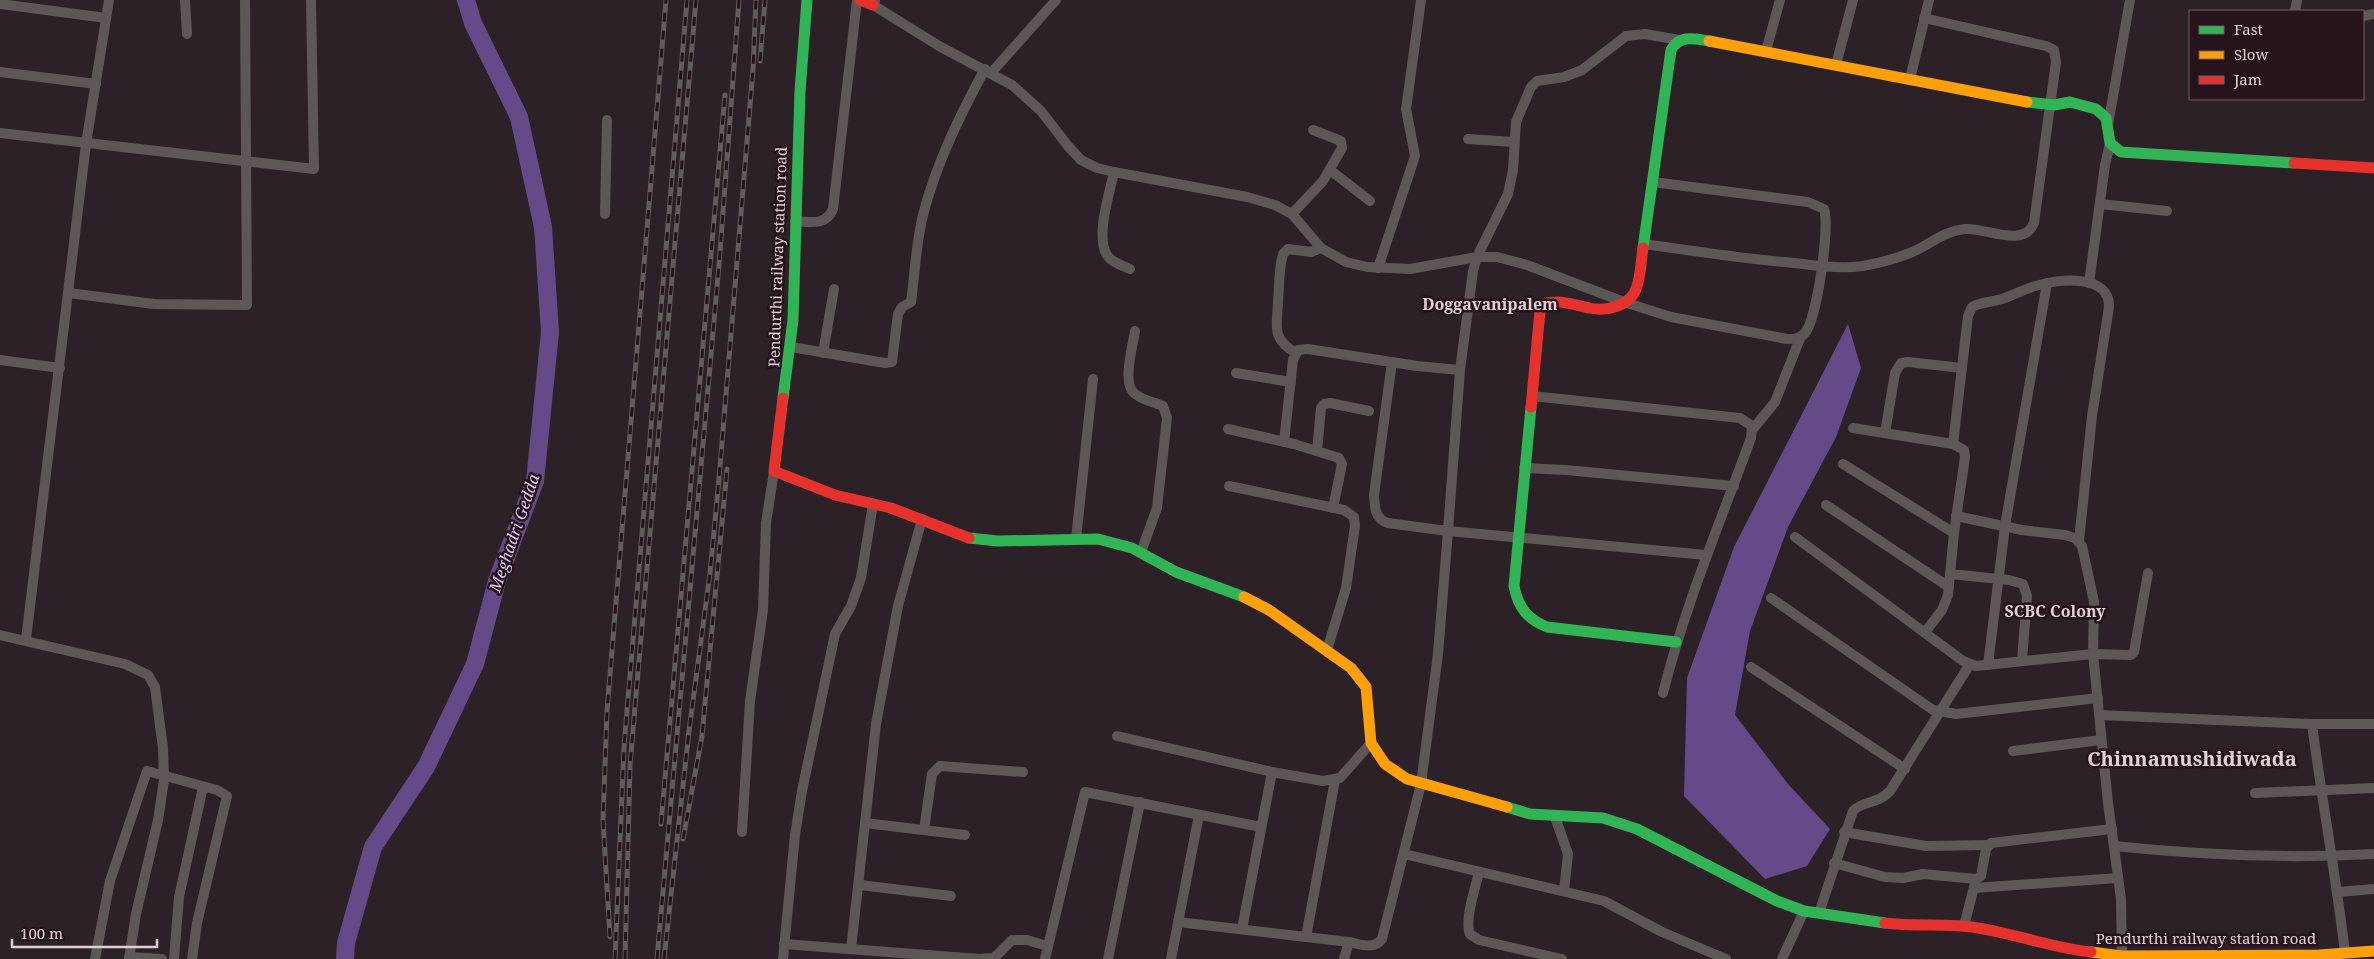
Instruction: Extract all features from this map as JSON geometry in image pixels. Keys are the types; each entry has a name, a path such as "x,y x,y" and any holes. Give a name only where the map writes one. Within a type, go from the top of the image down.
{"street":[{"path":"26,640 47,451 60,368 86,144 109,0"},
{"path":"185,0 187,34"},
{"path":"69,293 154,304 247,305 245,0"},
{"path":"0,133 314,169 311,0"},
{"name":"Pendurthi railway station road","path":"807,0 800,91 791,347 774,471 835,495 922,519 952,533 978,539 998,541 1107,540 1141,552 1176,572 1255,603 1351,668 1366,687 1371,743 1385,764 1407,779 1504,809 1555,817 1596,817 1618,821 1777,901 1804,911 1907,926 1964,926 1993,931 2062,949 2122,958 2307,957 2345,953 2366,954"},
{"path":"795,221 824,221 828,219 833,209 859,0 874,2 939,46 1012,85 1029,98 1082,160 1097,168 1114,172 1247,197 1275,205 1292,214 1321,248 1346,262 1378,268 1410,269 1477,257 1512,260 1624,302 1671,317 1787,339 1801,336"},
{"path":"791,347 885,363 892,362 898,314 902,307 911,302 923,215 942,158 967,103 988,71 1056,0"},
{"path":"1378,268 1415,156 1406,109 1421,0"},
{"path":"1766,51 1780,0"},
{"path":"1836,65 1853,0"},
{"path":"1910,79 1929,0"},
{"path":"2090,283 2110,143 2108,126 2130,0"},
{"path":"2286,0 2296,5"},
{"path":"0,4 106,18"},
{"path":"1644,244 1822,266 1861,266 1899,257 1922,248 1943,234 1964,229 1980,229 2014,236 2027,234 2034,223 2056,55 2050,47 1924,18"},
{"path":"1178,922 1372,945 1378,944 1382,939 1421,784 1438,654 1460,370 1470,288 1477,257 1508,194 1513,170 1514,142 1518,115 1531,87 1537,81 1564,77 1582,70 1626,36 1645,34 1679,40 1692,38 1766,51 2048,105 2070,102 2088,106 2102,114 2108,126"},
{"path":"1676,642 1547,627 1536,624 1524,614 1515,596 1514,580 1538,318 1544,304 1559,302 1606,309 1624,302 1637,288 1670,54 1674,44 1679,40"},
{"path":"0,72 96,84"},
{"path":"605,214 607,120"},
{"path":"1292,214 1310,196 1330,170 1343,144 1337,138 1313,130"},
{"path":"1468,139 1514,142"},
{"path":"2110,143 2117,151 2126,153 2374,168"},
{"path":"1330,170 1370,201"},
{"path":"1114,172 1104,218 1104,248 1110,258 1130,269"},
{"path":"1652,182 1808,202 1824,209 1827,222 1822,266 1808,329 1801,336 1775,402 1753,429 1734,486 1706,555 1676,642 1663,693"},
{"path":"2100,204 2167,211"},
{"path":"1296,353 1286,348 1276,329 1278,289 1283,254 1288,249 1311,252 1321,248"},
{"path":"1953,444 1968,316 1972,307 2047,283 2065,281 2090,283 2104,290 2109,299 2092,416 2079,541 2094,602 2093,654 2101,740 2118,878 2122,958"},
{"path":"1988,665 1997,579 2005,526 2047,283"},
{"path":"823,353 834,289"},
{"path":"1135,332 1128,375 1129,386 1135,394 1162,406 1167,413 1157,508 1141,552"},
{"path":"1284,442 1293,360 1296,353 1303,348 1392,362 1460,370"},
{"path":"0,360 60,368"},
{"path":"1392,362 1374,495 1376,516 1380,521 1448,531 1706,555"},
{"path":"1885,433 1895,373 1901,363 1908,362 1962,368"},
{"path":"1236,373 1291,382"},
{"path":"1076,540 1093,379"},
{"path":"1532,396 1740,418 1750,423 1753,429"},
{"path":"1317,451 1321,408 1324,404 1330,403 1369,411"},
{"path":"1853,428 1953,444 1962,448 1965,453 1956,516 1949,588 1942,610 1926,631"},
{"path":"1228,429 1336,457 1341,461 1333,508"},
{"path":"1843,464 1954,533"},
{"path":"1524,468 1566,470 1734,486"},
{"path":"742,832 750,701 763,610 766,523 774,471"},
{"path":"1229,486 1349,512 1356,521 1346,588 1327,650"},
{"path":"783,959 795,835 802,791 817,730 835,634 850,606 861,578 873,504"},
{"path":"1826,505 1949,588"},
{"path":"1956,516 2065,535 2079,541"},
{"path":"851,949 882,689 898,606 922,519"},
{"path":"1795,537 1970,664 1988,665 2093,654 2129,656 2133,654 2148,573"},
{"path":"1950,574 2018,582 2025,587 2027,596 2022,660"},
{"path":"1771,598 1912,698 1941,713 1977,713 2098,698"},
{"path":"0,635 125,664 148,675 156,687 164,774 158,820 136,914 129,958 162,959"},
{"path":"1819,913 1850,816 1856,807 1880,801 1890,791 1941,713 1970,664"},
{"path":"1751,667 1905,769"},
{"path":"2099,715 2312,724 2374,724"},
{"path":"2312,724 2320,789 2338,892 2345,953"},
{"path":"1118,736 1272,772 1323,781 1335,780 1347,771 1371,743"},
{"path":"2013,751 2101,740"},
{"path":"924,830 932,774 940,766 1023,772"},
{"path":"95,959 110,881 147,771 164,774 225,794 228,799 197,923 192,959"},
{"path":"1242,929 1272,772"},
{"path":"1306,937 1335,780"},
{"path":"174,959 179,897 203,787"},
{"path":"2255,793 2374,788"},
{"path":"1045,959 1085,792 1261,827"},
{"path":"1108,959 1140,802"},
{"path":"1171,959 1199,815"},
{"path":"1555,817 1568,854 1564,891"},
{"path":"865,823 965,835"},
{"path":"1844,832 1926,846 1988,845 1995,842 2112,829"},
{"path":"1964,926 1975,884 1982,872 1988,845"},
{"path":"2114,846 2171,852 2249,856 2374,854"},
{"path":"1404,854 1604,901 1662,932 1726,959"},
{"path":"1834,864 1885,877 1907,878 1923,874 1975,884 2118,878"},
{"path":"1479,872 1469,917 1468,926 1470,934 1478,940 1562,959"},
{"path":"860,885 951,896"},
{"path":"2338,892 2374,889"},
{"path":"1782,959 1804,911"},
{"path":"784,944 979,959 994,958 1008,943 1018,939 1047,946"},
{"path":"1344,959 1349,942"}],"shaded area":[{"path":"1848,324 1861,368 1836,437 1788,527 1750,631 1735,715 1788,784 1830,829 1807,866 1765,879 1684,796 1687,678 1734,547"}],"waterway":[{"name":"Meghadri Gedda","path":"345,959 346,943 373,847 426,767 475,664 497,581 535,481 550,332 543,227 519,117 473,23 466,0"}],"railway":[{"path":"610,937 603,820 607,711 666,0"},
{"path":"615,959 624,747 687,0"},
{"path":"625,959 630,765 696,0"},
{"path":"657,959 719,265 739,0"},
{"path":"664,959 689,731 710,573 753,69 756,0"},
{"path":"760,61 765,0"},
{"path":"661,824 725,95"},
{"path":"683,839 702,736 727,469"}],"traffic: fast":[{"path":"783,398 793,320 800,91 807,0"},
{"path":"1643,248 1671,50 1683,40 1709,41"},
{"path":"2027,102 2054,105 2070,102 2096,109 2106,118 2110,143 2121,152 2294,163"},
{"path":"1531,407 1514,586 1521,606 1529,616 1547,627 1676,642"},
{"path":"969,538 998,541 1098,539 1132,548 1176,572 1244,597"},
{"path":"1507,807 1530,814 1603,818 1637,829 1777,901 1804,911 1885,923"}],"traffic: slow":[{"path":"1709,41 2027,102"},
{"path":"1244,597 1269,610 1351,668 1366,687 1371,743 1385,764 1407,779 1507,807"},
{"path":"2091,952 2122,956 2319,955 2374,951"}],"traffic: jam":[{"path":"860,0 873,5"},
{"path":"2294,163 2374,168"},
{"path":"1531,407 1540,311 1544,304 1561,302 1603,309 1624,303 1634,293 1637,286 1643,248"},
{"path":"783,398 774,471 835,495 891,508 969,538"},
{"path":"1885,923 1978,928 2091,952"}],"district":[{"name":"Doggavanipalem","path":"1490,304"},
{"name":"SCBC Colony","path":"2055,611"},
{"name":"Chinnamushidiwada","path":"2192,759"}]}
